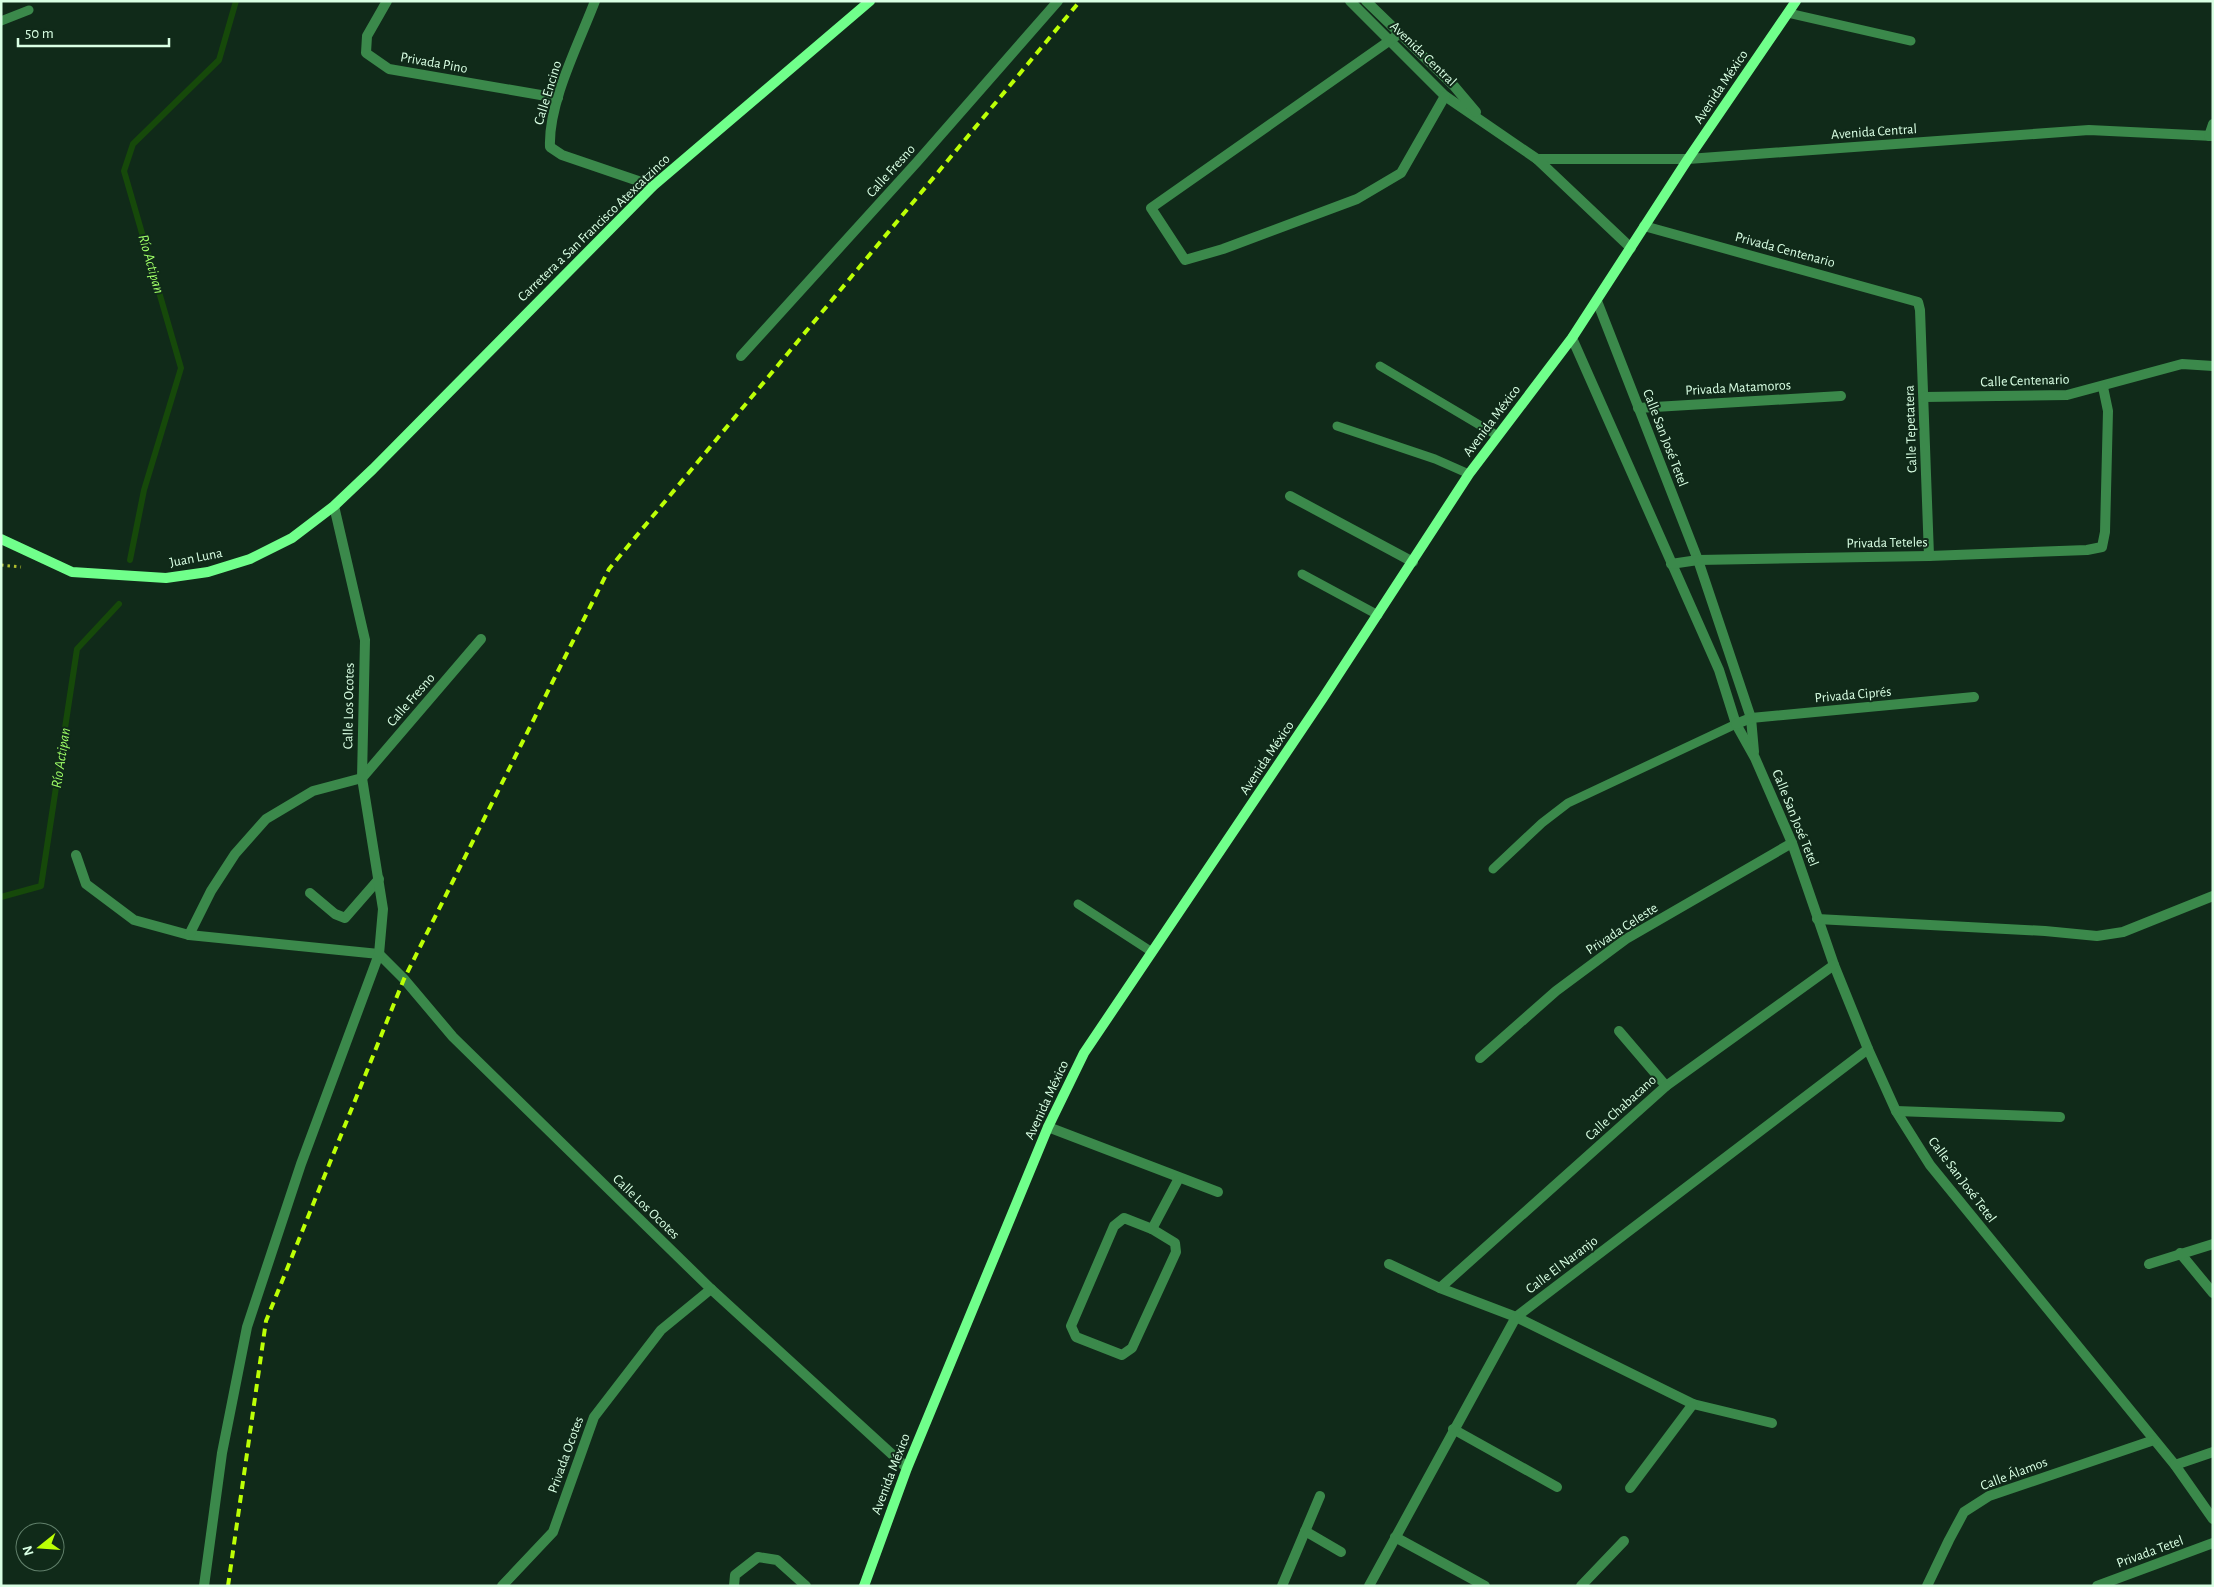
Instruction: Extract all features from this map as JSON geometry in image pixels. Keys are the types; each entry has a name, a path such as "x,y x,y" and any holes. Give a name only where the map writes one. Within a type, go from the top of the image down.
{"main road":[{"name":"Carretera a San Francisco Atexcatzinco","path":"373,469 653,186 870,1"},
{"name":"Avenida México","path":"864,1586 907,1468 1048,1127 1084,1053 1378,615 1468,474 1572,338 1688,159 1796,1"},
{"name":"Juan Luna","path":"1,540 72,572 166,578 208,572 250,559 292,538 334,506 373,469"}],"street":[{"name":"Privada Pino","path":"387,1 367,36 366,53 389,69 558,98"},
{"name":"Calle Encino","path":"595,1 558,98 549,132 550,147 562,155 653,186"},
{"name":"Calle Fresno","path":"741,356 917,162 1058,1"},
{"name":"Avenida Central","path":"1366,1 1454,86 1483,121"},
{"name":"Avenida Central","path":"1353,2 1388,41 1445,96 1537,159 1631,248"},
{"path":"1399,34 1151,208 1185,260 1223,249 1358,200 1400,173 1445,96"},
{"path":"2211,136 2213,124"},
{"name":"Avenida Central","path":"1537,159 1688,159 2089,130 2211,136"},
{"name":"Privada Centenario","path":"1644,226 1918,302"},
{"name":"Calle San José Tetel","path":"1597,301 1698,560 1751,718 1755,758"},
{"name":"Calle Tepetatera","path":"1918,302 1924,397 1929,556"},
{"name":"Calle San José Tetel","path":"1572,338 1719,670 1736,724 1755,758 1792,843 1834,965 1868,1049 1896,1111 1930,1165 2175,1465 2213,1518"},
{"name":"Calle Centenario","path":"1924,397 2067,395 2103,387 2142,374 2182,364 2213,366"},
{"name":"Privada Teteles","path":"1671,564 1698,560 1929,556 2086,550 2102,546 2105,532 2108,410 2103,387"},
{"name":"Privada Matamoros","path":"1638,408 1841,396"},
{"path":"1290,496 1413,562"},
{"name":"Calle Los Ocotes","path":"204,1586 222,1453 247,1327 301,1164 379,954 383,909 362,778 365,640 334,506"},
{"name":"Calle Fresno","path":"362,778 481,639"},
{"name":"Privada Ciprés","path":"1736,724 1751,718 1974,697"},
{"path":"189,936 211,891 235,854 266,819 313,791 362,778"},
{"name":"Privada Celeste","path":"1480,1058 1556,991 1626,939 1792,843"},
{"path":"76,854 86,884 134,920 189,936 379,954"},
{"path":"310,893 335,914 345,918 379,879"},
{"path":"1817,919 2045,931 2097,936 2124,932 2213,896"},
{"name":"Calle Los Ocotes","path":"379,954 404,979 453,1037 711,1289 907,1468"},
{"name":"Calle Chabacano","path":"1440,1288 1666,1086 1834,965"},
{"path":"1619,1031 1666,1086"},
{"name":"Calle El Naranjo","path":"1368,1586 1516,1317 1868,1049"},
{"path":"1896,1111 2060,1117"},
{"path":"1048,1127 1218,1192"},
{"path":"1152,1229 1179,1178"},
{"path":"1124,1218 1152,1229 1175,1243 1176,1252 1132,1348 1122,1355 1076,1337 1071,1326 1114,1226 1124,1218"},
{"path":"2149,1264 2213,1244"},
{"path":"2180,1253 2213,1293"},
{"path":"1389,1264 1440,1288 1516,1317 1693,1404 1772,1423"},
{"name":"Privada Ocotes","path":"502,1586 553,1532 594,1417 661,1330 711,1289"},
{"path":"1630,1488 1693,1404"},
{"path":"1453,1429 1557,1487"},
{"name":"Calle Álamos","path":"1927,1586 1964,1512 1989,1496 2154,1440"},
{"path":"2175,1465 2213,1452"},
{"path":"1282,1586 1320,1496"},
{"path":"1305,1531 1340,1552"},
{"path":"1395,1537 1485,1586"},
{"path":"1582,1586 1624,1541"},
{"name":"Privada Tetel","path":"2097,1586 2213,1543"},
{"path":"734,1586 735,1576 758,1557 777,1560 806,1586"}],"lane":[{"path":"1,21 29,10"},
{"path":"1788,13 1911,41"},
{"path":"1380,366 1498,436"},
{"path":"1337,426 1435,459 1468,474"},
{"path":"1302,574 1378,615"},
{"path":"1493,869 1542,823 1568,802 1736,724"},
{"path":"1078,904 1152,952"}],"waterway":[{"name":"Río Actipan","path":"130,560 144,490 181,368 124,171 133,144 219,60 236,1"},
{"name":"Río Actipan","path":"1,897 41,886 77,649 119,604"}],"railway":[{"path":"228,1586 266,1321 404,979 609,569 1080,1"}]}
